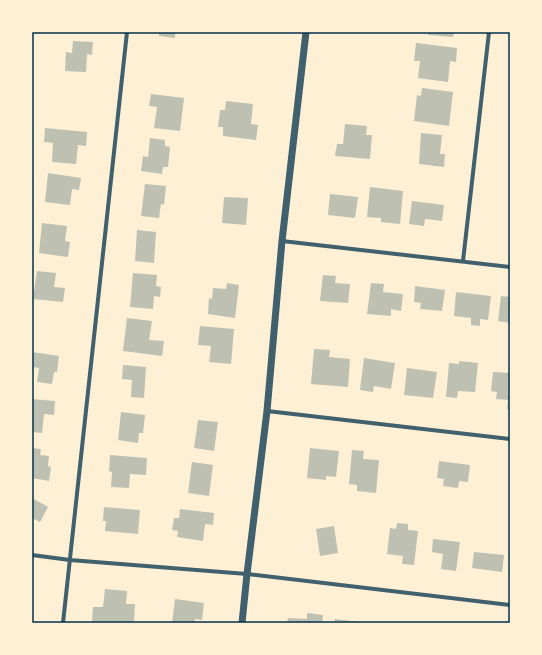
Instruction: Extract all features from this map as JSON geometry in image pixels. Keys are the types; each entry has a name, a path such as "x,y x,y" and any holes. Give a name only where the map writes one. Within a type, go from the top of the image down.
{"street":[{"path":"63,623 127,32"},
{"path":"242,623 267,411 282,241 306,32"},
{"path":"463,261 489,32"},
{"path":"282,241 510,267"},
{"path":"267,411 510,439"},
{"path":"32,555 70,560 247,574 510,605"}],"building":[{"path":"159,32 175,32 175,38 159,36"},
{"path":"428,32 454,32 453,37 428,35"},
{"path":"73,41 93,42 92,55 87,54 86,72 65,71 66,52 72,53"},
{"path":"416,43 457,48 456,62 450,61 448,82 418,78 420,61 414,61"},
{"path":"422,88 453,92 449,126 414,121 417,95 421,96"},
{"path":"151,94 184,98 180,131 154,128 157,107 149,106"},
{"path":"226,101 253,104 251,124 258,125 256,140 223,136 223,127 218,127 220,110 225,110"},
{"path":"345,124 367,126 366,135 372,135 370,159 335,156 337,144 343,144"},
{"path":"45,128 87,132 86,146 78,145 76,164 52,162 53,143 44,142"},
{"path":"421,133 442,135 440,154 445,154 444,167 419,164"},
{"path":"150,138 165,140 165,146 170,147 168,167 163,167 162,174 141,171 143,156 148,157"},
{"path":"48,173 81,178 79,190 72,189 70,205 45,202"},
{"path":"145,184 166,186 164,205 161,204 159,218 141,216"},
{"path":"370,187 403,191 400,224 381,222 381,218 367,217"},
{"path":"330,194 358,197 355,218 328,215"},
{"path":"224,197 248,198 246,225 222,223"},
{"path":"412,201 444,205 442,221 425,219 424,226 409,224"},
{"path":"42,223 67,226 65,241 70,242 68,257 39,253"},
{"path":"137,230 156,232 154,263 135,261"},
{"path":"37,271 56,273 54,287 65,288 63,302 33,299"},
{"path":"133,273 157,275 156,286 161,287 160,297 154,296 153,309 130,307"},
{"path":"323,275 336,276 335,283 350,284 348,303 320,301"},
{"path":"227,283 239,285 235,318 208,314 209,298 212,299 213,288 226,289"},
{"path":"371,283 384,284 383,292 403,294 401,311 391,309 391,316 367,314"},
{"path":"415,286 445,290 442,311 420,309 421,303 414,302"},
{"path":"456,292 491,296 488,320 480,319 480,326 471,325 471,318 454,316"},
{"path":"501,296 510,297 510,323 498,321"},
{"path":"127,318 152,321 149,340 164,341 162,356 123,351"},
{"path":"200,326 234,329 231,364 209,362 211,346 198,345"},
{"path":"314,349 330,350 329,357 350,359 348,387 311,384"},
{"path":"32,352 59,356 57,372 54,372 52,384 37,382 39,368 32,367"},
{"path":"364,358 395,363 391,389 374,386 373,392 360,390"},
{"path":"459,361 478,363 475,392 458,391 457,398 446,397 449,363 459,364"},
{"path":"123,365 146,367 144,398 131,397 132,380 122,379"},
{"path":"407,368 437,372 433,398 404,395"},
{"path":"493,372 510,373 510,410 507,409 508,400 496,399 497,392 491,391"},
{"path":"32,399 55,401 54,415 44,414 42,433 32,432"},
{"path":"121,412 145,415 143,433 139,433 138,443 118,440"},
{"path":"198,420 218,422 214,451 194,448"},
{"path":"32,448 41,449 40,455 49,456 48,466 51,467 49,481 32,478"},
{"path":"310,448 339,451 336,477 326,476 326,480 307,478"},
{"path":"352,450 364,451 363,459 379,460 376,493 357,491 357,485 349,484"},
{"path":"110,455 147,458 146,475 130,474 129,488 111,487 112,472 109,471"},
{"path":"439,461 470,465 468,482 459,481 458,488 443,486 444,479 437,478"},
{"path":"192,462 213,465 209,496 188,493"},
{"path":"32,498 48,507 40,522 32,518"},
{"path":"104,507 140,510 138,534 105,531 106,521 103,521"},
{"path":"180,509 214,513 213,525 205,524 203,541 177,537 178,531 172,530 174,518 179,518"},
{"path":"397,523 408,524 408,530 418,531 414,565 402,564 403,556 387,554 390,528 396,529"},
{"path":"334,526 338,553 320,556 316,529"},
{"path":"433,539 460,542 456,571 441,569 443,554 432,552"},
{"path":"474,552 504,555 502,572 472,568"},
{"path":"105,589 127,591 126,604 135,604 134,623 92,622 93,607 103,607"},
{"path":"175,599 204,603 202,620 195,619 195,623 172,623"},
{"path":"307,613 323,615 322,623 287,623 288,618 307,619"},
{"path":"335,619 360,622 360,623 334,623"}]}
